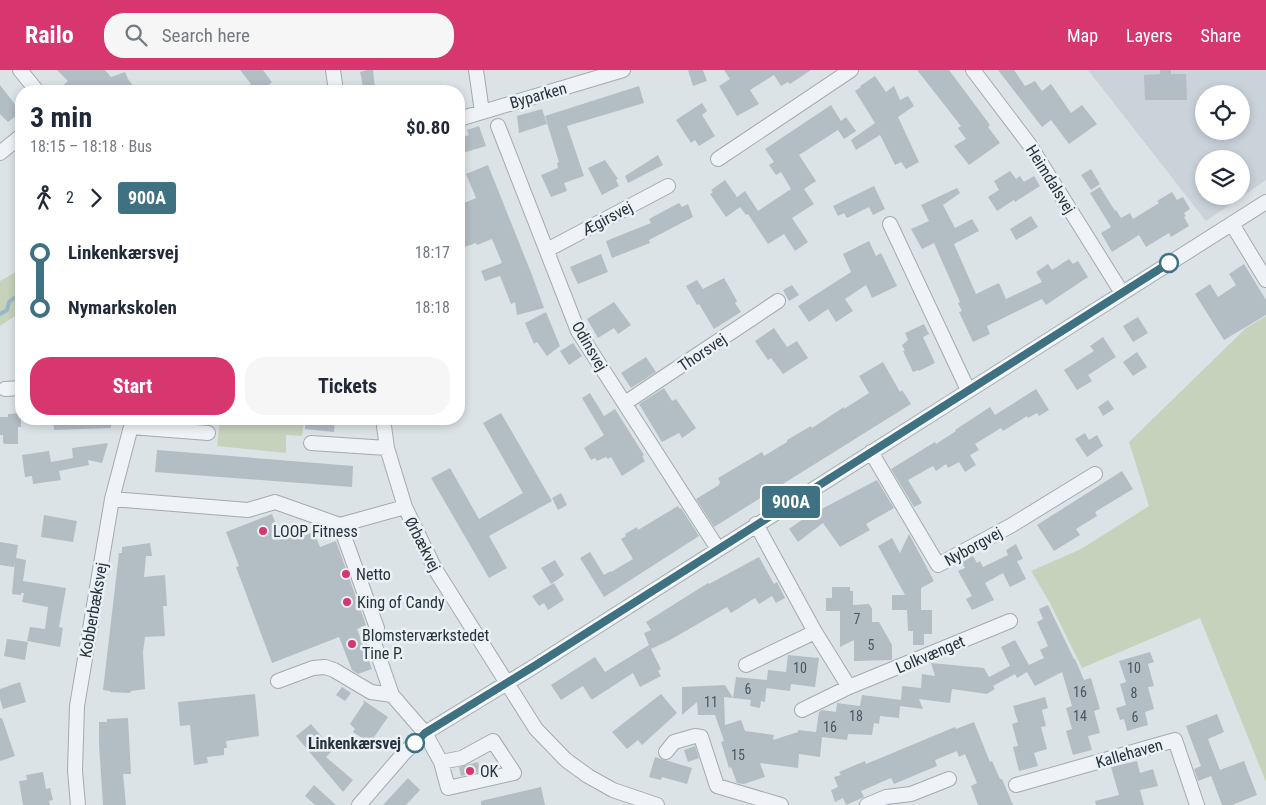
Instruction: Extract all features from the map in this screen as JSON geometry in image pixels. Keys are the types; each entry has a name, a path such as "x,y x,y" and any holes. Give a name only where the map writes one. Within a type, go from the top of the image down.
{"street":[{"path":"20,70 31,85"},
{"path":"333,70 335,85"},
{"path":"476,70 482,112"},
{"name":"Byparken","path":"465,117 623,70"},
{"path":"718,159 851,70"},
{"name":"Heimdalsvej","path":"974,70 1029,144 1122,293"},
{"name":"Odinsvej","path":"498,126 578,330 718,548"},
{"path":"0,153 15,141"},
{"name":"Ægirsvej","path":"547,250 668,186"},
{"path":"359,805 404,753 425,733 1266,202"},
{"path":"890,224 968,390"},
{"path":"1232,224 1266,280"},
{"name":"Thorsvej","path":"625,403 778,301"},
{"path":"5,389 15,388"},
{"name":"Kobberbæksvej","path":"78,805 75,771 77,706 112,500 131,425"},
{"path":"146,425 208,434"},
{"name":"Ørbækvej","path":"384,425 387,448 405,507 435,569 508,682"},
{"path":"311,443 387,448"},
{"name":"Nyborgvej","path":"871,452 938,565 1012,524 1095,474"},
{"path":"112,500 248,510 275,502 340,525 405,507"},
{"path":"756,524 815,632 849,688"},
{"path":"340,525 378,628 374,643 392,695 425,733 441,762 448,788 514,773 493,741 462,758 441,762"},
{"name":"Lolkvænget","path":"802,710 849,688 1010,622"},
{"path":"746,665 815,632"},
{"path":"278,681 312,668 325,667 334,670 371,692 392,695"},
{"path":"508,682 536,729 566,760 588,776 613,790 638,802 657,805"},
{"path":"666,752 674,742 694,736 701,737 717,786 773,804"},
{"name":"Kallehaven","path":"1016,785 1175,740 1197,805"},
{"path":"867,805 886,797 911,794 949,779"}],"shaded area":[{"path":"1088,70 1266,70 1266,180 1250,191 1250,150 1195,150 1195,205 1229,205 1206,221"}],"green space":[{"path":"15,272 15,316 0,326 0,281"},
{"path":"1266,316 1266,782 1200,618 1082,668 1050,603 1031,571 1081,549 1149,506 1129,442 1246,328"},
{"path":"219,425 303,425 302,436 286,435 286,453 217,446"}],"building":[{"path":"57,70 105,70 111,77 125,72 132,85 64,85 68,81"},
{"path":"240,70 263,70 272,82 268,85 250,85 251,84"},
{"path":"373,70 375,85 363,85 360,72"},
{"path":"688,70 703,70 707,81 693,86"},
{"path":"724,70 811,70 790,84 788,82 781,86 774,75 750,90 759,104 737,116 719,86 730,79"},
{"path":"917,70 949,70 990,125 988,127 1000,143 969,165 954,146 966,139 958,128 961,126"},
{"path":"998,70 1014,70 1025,86 1035,81 1042,91 1051,84 1071,113 1082,105 1097,124 1069,144 1051,120 1042,127"},
{"path":"1160,70 1171,70 1171,74 1186,74 1187,100 1145,100 1144,75 1160,74"},
{"path":"875,76 886,92 894,86 900,100 908,96 914,106 898,117 919,162 906,169 901,162 895,165 880,135 856,150 851,140 875,123 855,91"},
{"path":"0,85 15,104 15,117 8,122 0,114"},
{"path":"639,86 644,103 567,126 584,176 564,183 567,191 551,197 541,175 558,168 557,163 559,162 545,116"},
{"path":"702,103 707,111 702,115 715,136 699,146 695,140 691,143 676,120"},
{"path":"831,105 841,121 846,117 856,131 844,139 838,130 799,155 816,181 804,189 814,204 792,218 808,242 795,251 784,234 768,244 748,214 746,215 740,207 726,217 710,194 713,192 711,190 725,180 737,197 745,191 758,211 791,189 781,172 776,175 769,165 774,162 765,149"},
{"path":"542,109 547,124 519,133 517,116"},
{"path":"479,126 486,146 465,152 465,136 469,135 467,130"},
{"path":"658,155 663,165 628,183 625,176"},
{"path":"605,160 618,179 616,180 619,186 602,195 588,168"},
{"path":"488,165 544,308 517,315 515,302 511,304 500,276 485,281 481,271 502,263 492,239 477,245 476,243 465,247 465,203 476,198 466,174"},
{"path":"1091,169 1100,184 1091,190 1081,175"},
{"path":"1010,171 1016,179 1020,176 1024,182 1034,176 1040,186 997,211 988,197 999,190 994,181"},
{"path":"874,186 885,209 873,215 869,207 847,218 844,213 838,216 833,206"},
{"path":"1100,187 1121,218 1130,213 1133,219 1159,203 1157,201 1172,192 1177,200 1183,197 1190,209 1184,213 1189,226 1171,237 1169,233 1146,247 1139,235 1112,252 1101,233 1111,227 1090,193"},
{"path":"957,188 960,193 943,205 955,228 972,219 979,231 954,244 976,294 999,283 1006,299 1042,282 1036,272 1048,264 1052,270 1069,259 1073,264 1078,261 1088,277 1046,305 1042,299 987,326 990,334 973,342 959,312 962,311 958,303 960,302 934,243 922,249 911,229 929,221 921,205"},
{"path":"679,203 682,207 688,204 693,217 649,240 650,243 612,258 606,241 651,223 649,219"},
{"path":"1031,216 1038,227 1016,240 1010,229"},
{"path":"869,241 876,256 881,253 897,286 872,298 866,285 845,299 853,311 836,322 828,309 809,322 798,306 851,272 843,254"},
{"path":"601,254 608,272 578,284 570,267"},
{"path":"1244,264 1266,300 1266,315 1224,340 1195,294 1210,284 1218,297 1236,285 1229,274"},
{"path":"724,278 741,312 714,329 686,286 697,280 703,289"},
{"path":"792,285 799,295 789,301 783,290"},
{"path":"614,302 631,325 618,334 614,328 598,338 587,319"},
{"path":"546,312 560,346 547,356 537,342 534,344 525,323"},
{"path":"1138,317 1148,333 1133,342 1123,326"},
{"path":"924,324 929,334 923,337 935,363 913,372 902,345 908,340 905,333"},
{"path":"774,328 787,347 797,341 808,358 783,374 771,358 768,360 755,341"},
{"path":"1103,337 1116,357 1088,375 1092,381 1077,390 1064,370 1094,351 1090,346"},
{"path":"573,343 582,356 569,365 560,351"},
{"path":"1137,352 1147,367 1133,376 1123,362"},
{"path":"646,357 656,372 631,388 621,373"},
{"path":"883,362 900,392 902,390 911,404 714,527 696,499 719,485 718,478 762,452 764,456 787,442 787,440 811,426 812,428 869,393 859,376"},
{"path":"664,388 672,401 676,399 696,428 682,438 679,433 662,442 639,404"},
{"path":"1036,389 1049,410 1039,416 1037,413 1028,418 1027,416 1003,431 1001,428 975,444 979,450 970,455 976,465 965,472 959,462 948,468 946,464 936,471 933,466 908,480 922,503 914,507 891,469 935,442 936,444 990,407 995,415"},
{"path":"590,393 604,416 615,409 644,455 642,456 645,461 622,476 611,457 597,461 595,458 591,460 584,448 604,435 582,398"},
{"path":"1108,400 1114,409 1103,416 1098,407"},
{"path":"15,413 15,425 21,425 21,427 18,427 18,444 3,443 3,435 0,435 0,417 8,417 8,414"},
{"path":"501,413 552,501 489,536 507,568 489,578 431,478 450,468 479,519 523,493 483,423"},
{"path":"54,425 111,425 111,428 54,430"},
{"path":"305,425 335,425 334,432 305,429"},
{"path":"1085,433 1089,440 1097,435 1103,446 1087,457 1075,439"},
{"path":"108,443 102,463 88,460 89,465 59,471 61,480 33,484 32,476 25,477 22,455 49,451 51,462 73,458 72,448"},
{"path":"157,450 353,466 352,487 155,472"},
{"path":"1122,471 1133,489 1095,512 1097,516 1076,529 1080,535 1054,551 1037,525"},
{"path":"877,480 894,508 866,524 870,530 840,547 823,523 798,542 789,529 813,512"},
{"path":"561,493 567,505 558,510 552,498"},
{"path":"678,506 699,536 604,597 580,558 590,552 604,575 611,572 633,559 621,539 626,536 625,534 637,527 638,530"},
{"path":"272,514 278,530 293,525 298,538 314,532 320,547 336,541 366,625 357,629 372,669 358,674 352,670 339,637 272,663 236,567 239,566 226,532"},
{"path":"44,515 77,521 73,542 41,537"},
{"path":"909,534 934,581 921,588 921,610 932,610 932,634 924,634 924,645 913,645 913,631 908,631 907,610 892,610 892,595 905,595 878,546 892,538 900,553"},
{"path":"0,542 18,545 16,558 26,560 23,581 66,588 59,627 63,628 60,647 27,641 30,627 45,629 48,607 22,602 24,593 21,593 21,595 12,594 15,561 14,567 0,565"},
{"path":"150,543 152,556 146,556 144,577 165,575 167,606 163,606 165,636 145,637 143,652 145,689 131,691 130,693 103,690 119,553 122,553 122,547"},
{"path":"1016,544 1023,559 1017,561 1026,579 1010,587 1003,573 985,583 994,600 972,610 966,599 972,596 958,571 965,568 962,562 973,556 977,563 980,561 983,567 1008,555 1006,550"},
{"path":"759,557 774,584 777,582 785,598 776,603 772,596 759,604 755,598 731,613 727,607 651,649 661,669 658,671 661,676 640,687 633,673 593,699 591,699 583,686 561,700 551,685 595,657 605,672 649,645 644,633 651,630 646,622 708,583"},
{"path":"555,560 564,575 551,584 541,568"},
{"path":"554,583 564,600 548,610 544,603 539,606 532,596"},
{"path":"832,587 850,587 850,591 853,591 853,605 869,604 872,609 872,622 879,622 892,645 892,660 854,661 854,640 840,647 840,611 826,611 826,598 832,598"},
{"path":"1048,605 1084,680 1091,678 1100,709 1094,711 1100,733 1088,736 1092,750 1073,755 1066,731 1072,729 1066,708 1072,706 1062,672 1035,686 1027,672 1017,678 1015,674 993,686 995,689 987,694 952,689 950,703 919,699 923,709 900,706 899,718 880,716 879,724 874,723 872,735 848,734 847,740 822,737 820,757 799,754 798,768 760,763 765,777 744,784 737,783 731,767 729,768 721,742 724,741 715,715 698,715 697,702 682,715 682,687 725,685 733,698 724,697 725,725 741,720 745,731 774,735 773,740 798,732 798,730 816,732 819,712 822,710 836,712 837,703 860,706 862,695 901,700 902,686 921,688 922,674 935,676 931,663 984,668 989,677 1010,666 1001,647 1015,640 1029,665 1044,658 1040,650 1048,646 1037,622 1043,619 1039,609"},
{"path":"7,639 28,642 25,660 4,656"},
{"path":"1150,652 1154,662 1148,664 1154,686 1148,687 1154,709 1145,712 1148,725 1127,731 1124,719 1120,720 1116,708 1126,705 1120,684 1126,682 1119,661"},
{"path":"788,655 819,658 815,687 791,684 790,691 766,688 768,670 786,672"},
{"path":"736,677 767,680 765,702 761,701 760,708 750,706 751,700 733,698"},
{"path":"20,682 26,702 3,709 0,689"},
{"path":"342,687 351,693 345,701 336,695"},
{"path":"255,694 259,736 226,741 227,748 224,748 224,755 207,757 208,763 194,765 190,725 180,726 178,702"},
{"path":"661,694 677,713 642,745 638,740 627,749 612,732"},
{"path":"1045,697 1048,708 1042,710 1046,726 1041,727 1047,749 1034,753 1038,766 1019,771 1013,747 1018,746 1012,724 1018,722 1013,706"},
{"path":"363,700 388,717 370,743 353,732 355,729 350,724 364,703"},
{"path":"1217,714 1224,732 1208,739 1220,770 1244,761 1257,795 1232,805 1222,805 1211,776 1198,781 1194,769 1201,766 1186,726"},
{"path":"0,718 2,718 15,756 0,761"},
{"path":"128,718 131,774 123,774 126,805 103,805 99,722 107,722 107,719"},
{"path":"974,722 990,762 992,761 1000,779 1002,779 1013,805 978,805 971,786 977,783 965,754 959,757 957,751 935,760 937,766 894,784 891,778 861,791 864,797 846,805 843,798 835,802 831,790 838,787 834,777 841,775 839,772 865,761 866,764 955,727 956,729"},
{"path":"311,724 333,750 326,757 353,780 343,792 296,736"},
{"path":"695,746 699,758 688,762 684,750"},
{"path":"655,757 692,768 687,784 662,777 661,780 649,777"},
{"path":"1137,761 1140,773 1153,769 1158,786 1140,790 1144,805 1096,805 1095,801 1119,795 1111,767"},
{"name":"OK","path":"478,762 480,772 461,776 459,767"},
{"path":"43,772 46,789 50,788 53,800 49,801 50,805 23,805 19,781 27,780 26,775"},
{"path":"408,778 420,790 406,805 383,805"},
{"path":"314,785 336,805 315,805 305,796"},
{"path":"541,787 545,805 481,805 481,801"}],"waterway":[{"path":"0,314 7,310 9,302 15,298"}],"bus line":[{"name":"900A","path":"415,743 425,733 536,665 1169,263"}],"place":[{"name":"LOOP Fitness","path":"263,531"},
{"name":"Netto","path":"346,574"},
{"name":"King of Candy","path":"347,602"},
{"name":"Blomsterværkstedet Tine P.","path":"352,644"},
{"name":"Linkenkærsvej","path":"415,743"},
{"name":"OK","path":"470,771"}]}
